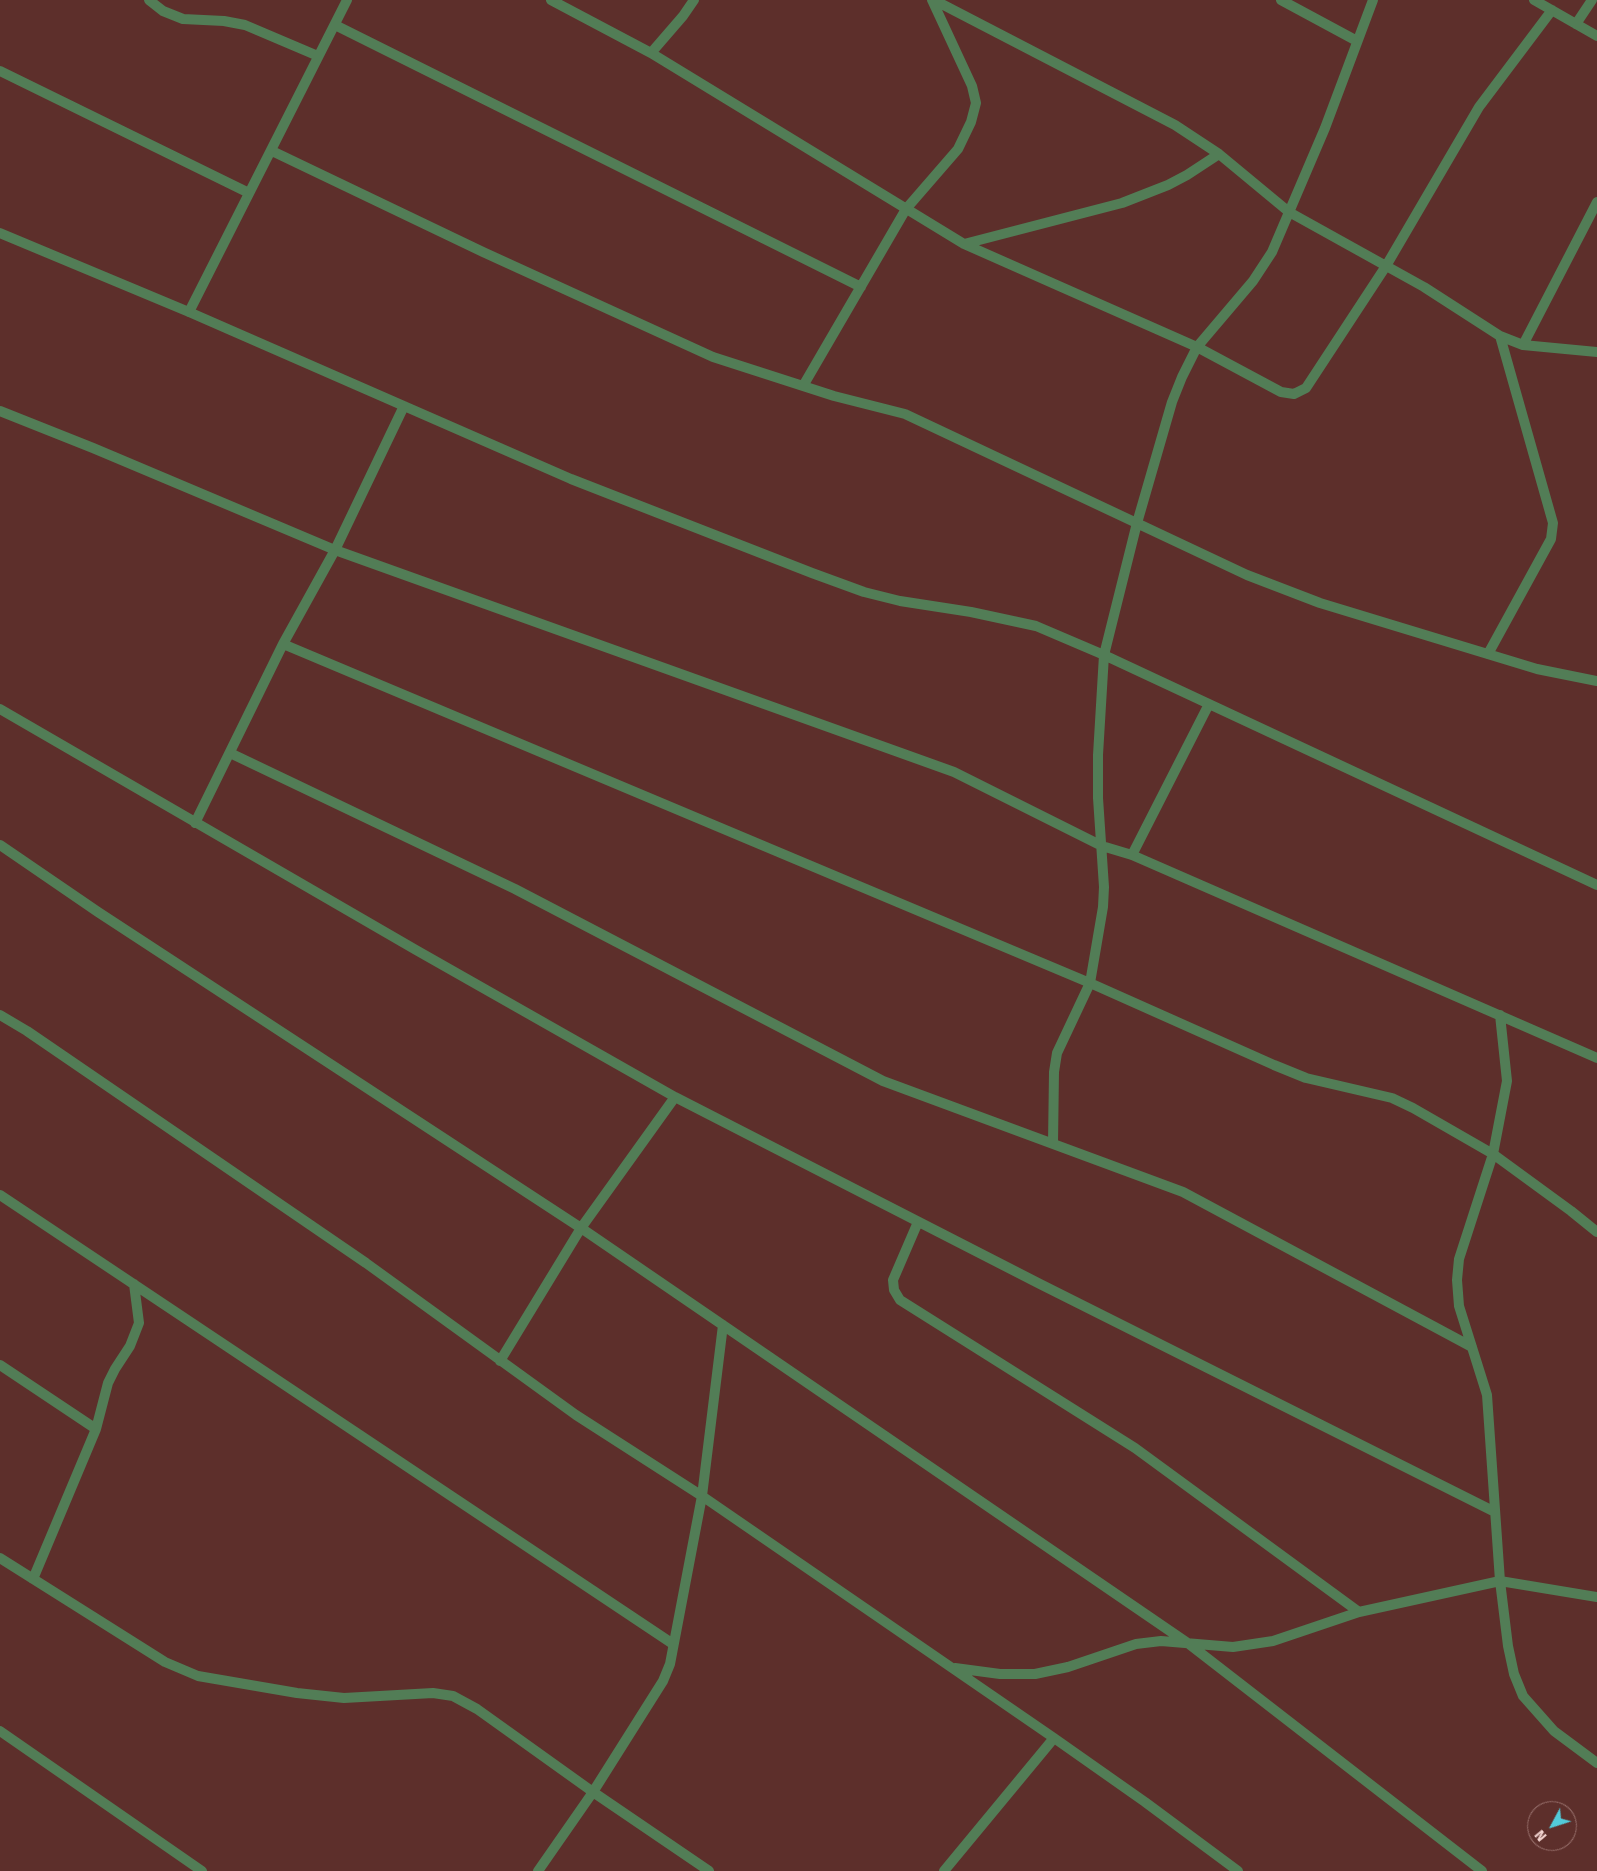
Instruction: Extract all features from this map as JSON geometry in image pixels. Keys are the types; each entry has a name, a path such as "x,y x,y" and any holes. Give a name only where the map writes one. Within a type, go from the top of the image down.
{"street":[{"path":"149,0 163,11 183,19 224,21 245,25 318,56"},
{"path":"189,312 347,0"},
{"path":"552,0 651,53 964,244 1197,346 1281,392 1294,394 1306,388 1386,266 1479,107 1552,10"},
{"path":"651,53 683,16 694,0"},
{"path":"933,0 1175,125 1218,154 1289,212 1424,287 1500,336 1523,344 1597,352"},
{"path":"803,386 906,209 958,149 971,122 976,103 972,86 933,0"},
{"path":"1281,0 1357,41"},
{"path":"1054,1143 1054,1072 1057,1053 1090,983 1103,907 1104,886 1098,798 1098,755 1104,654 1137,523 1172,402 1197,346 1253,281 1272,252 1324,128 1373,0"},
{"path":"1534,0 1597,36"},
{"path":"1576,24 1592,0"},
{"path":"334,25 861,287"},
{"path":"0,71 249,193"},
{"path":"272,151 483,252 713,357 834,396 905,414 1247,575 1311,599 1537,669 1597,681"},
{"path":"964,244 1122,203 1181,178 1218,154"},
{"path":"1523,344 1597,202"},
{"path":"0,232 189,312 571,479 864,592 900,601 970,612 1036,626 1104,654 1597,885"},
{"path":"1488,654 1551,539 1553,523 1500,336"},
{"path":"196,823 284,644 335,550 404,406"},
{"path":"0,411 335,550 954,772 1102,846 1132,855 1597,1058"},
{"path":"284,644 1090,983 1235,1049 1306,1078 1392,1098 1493,1154 1597,1232"},
{"path":"1132,855 1209,704"},
{"path":"0,709 675,1098 1495,1512"},
{"path":"230,753 515,889 883,1081 1183,1192 1472,1347"},
{"path":"0,846 581,1228 1189,1644 1482,1871"},
{"path":"0,1014 357,1257 576,1415 702,1496 1054,1738 1238,1871"},
{"path":"1500,1015 1507,1081 1493,1154 1459,1260 1457,1280 1459,1306 1487,1395 1500,1581 1508,1646 1514,1674 1523,1696 1554,1731 1597,1763"},
{"path":"500,1361 581,1228 675,1098"},
{"path":"0,1195 673,1644"},
{"path":"918,1222 893,1280 894,1290 900,1300 1135,1448 1359,1612"},
{"path":"33,1579 96,1429 108,1383 115,1368 130,1346 139,1323 134,1284"},
{"path":"538,1871 593,1792 663,1681 670,1664 702,1496 723,1325"},
{"path":"0,1365 96,1429"},
{"path":"0,1558 165,1662 198,1676 297,1694 344,1698 433,1693 453,1696 477,1709 593,1792 709,1871"},
{"path":"951,1668 1000,1674 1035,1674 1068,1667 1136,1644 1161,1641 1233,1647 1273,1641 1359,1612 1500,1581 1597,1597"},
{"path":"0,1731 202,1871"},
{"path":"944,1871 1054,1738"}]}
